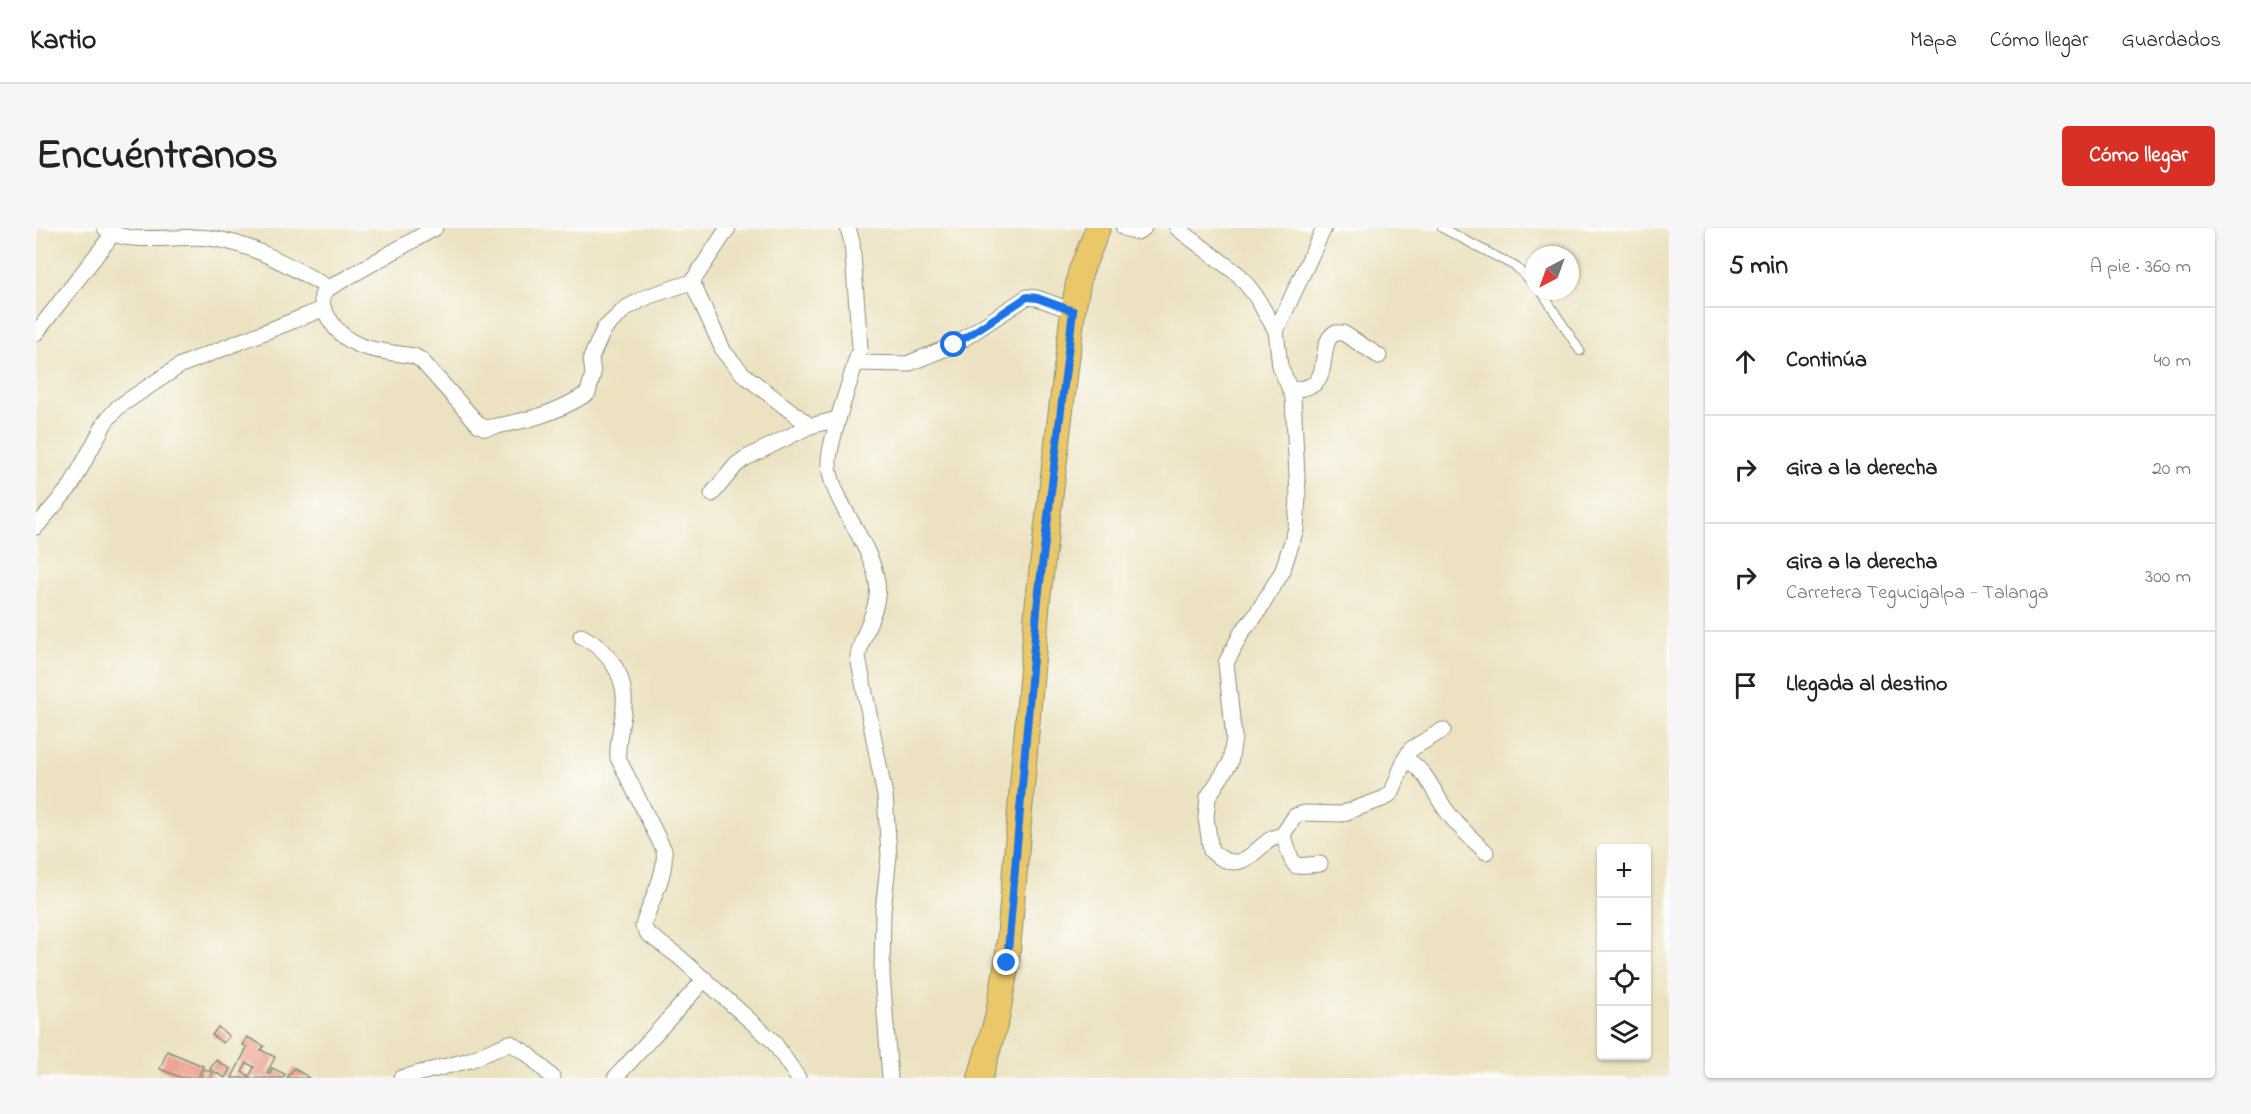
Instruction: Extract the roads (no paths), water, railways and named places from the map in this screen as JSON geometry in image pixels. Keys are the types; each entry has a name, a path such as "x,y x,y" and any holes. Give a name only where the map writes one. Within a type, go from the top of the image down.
{"main road":[{"path":"980,1078 997,1018 1007,963 1038,599 1073,311 1080,273 1098,228"}],"street":[{"path":"435,228 329,288 322,295 324,309 336,331 346,340 361,348 414,356 421,360 479,425 486,428 537,419 562,409 588,393 593,374 591,358 604,329 616,315 649,296 692,282 728,228"},
{"path":"848,228 852,242 860,348 848,394 838,419 829,460 832,480 864,542 878,584 876,607 860,641 858,657 885,796 889,855 883,912 882,974 890,1078"},
{"path":"1124,228 1137,232 1144,228"},
{"path":"1177,228 1239,276 1255,295 1276,331"},
{"path":"1324,228 1276,331 1277,355 1291,391 1298,496 1296,529 1282,572 1242,632 1226,663 1234,738 1230,763 1208,797 1206,818 1211,851 1220,859 1230,862 1245,859 1258,852 1271,838 1282,836 1295,816 1304,813 1341,814 1385,798 1392,792 1411,749 1443,730"},
{"path":"36,333 109,232 210,238 245,247 289,265 329,288"},
{"path":"692,282 724,352 743,374 810,426"},
{"path":"855,363 907,364 954,345 1027,297 1037,298 1073,311"},
{"path":"36,527 71,486 106,422 118,407 180,365 324,309"},
{"path":"1291,391 1313,385 1319,377 1328,338 1334,333 1343,333 1379,356"},
{"path":"712,494 736,465 810,426 838,419"},
{"path":"581,636 597,644 612,663 623,689 616,744 618,758 664,850 665,861 661,877 643,926 648,934 705,980 773,1041 798,1078"},
{"path":"1406,759 1416,764 1432,785 1446,810 1486,852"},
{"path":"1282,836 1288,848 1289,859 1296,866 1320,864"},
{"path":"615,1078 705,980"},
{"path":"401,1078 470,1060 510,1043 528,1054 554,1078"}],"lane":[{"path":"1442,228 1516,267 1525,276"},
{"path":"1547,300 1580,351"}]}
